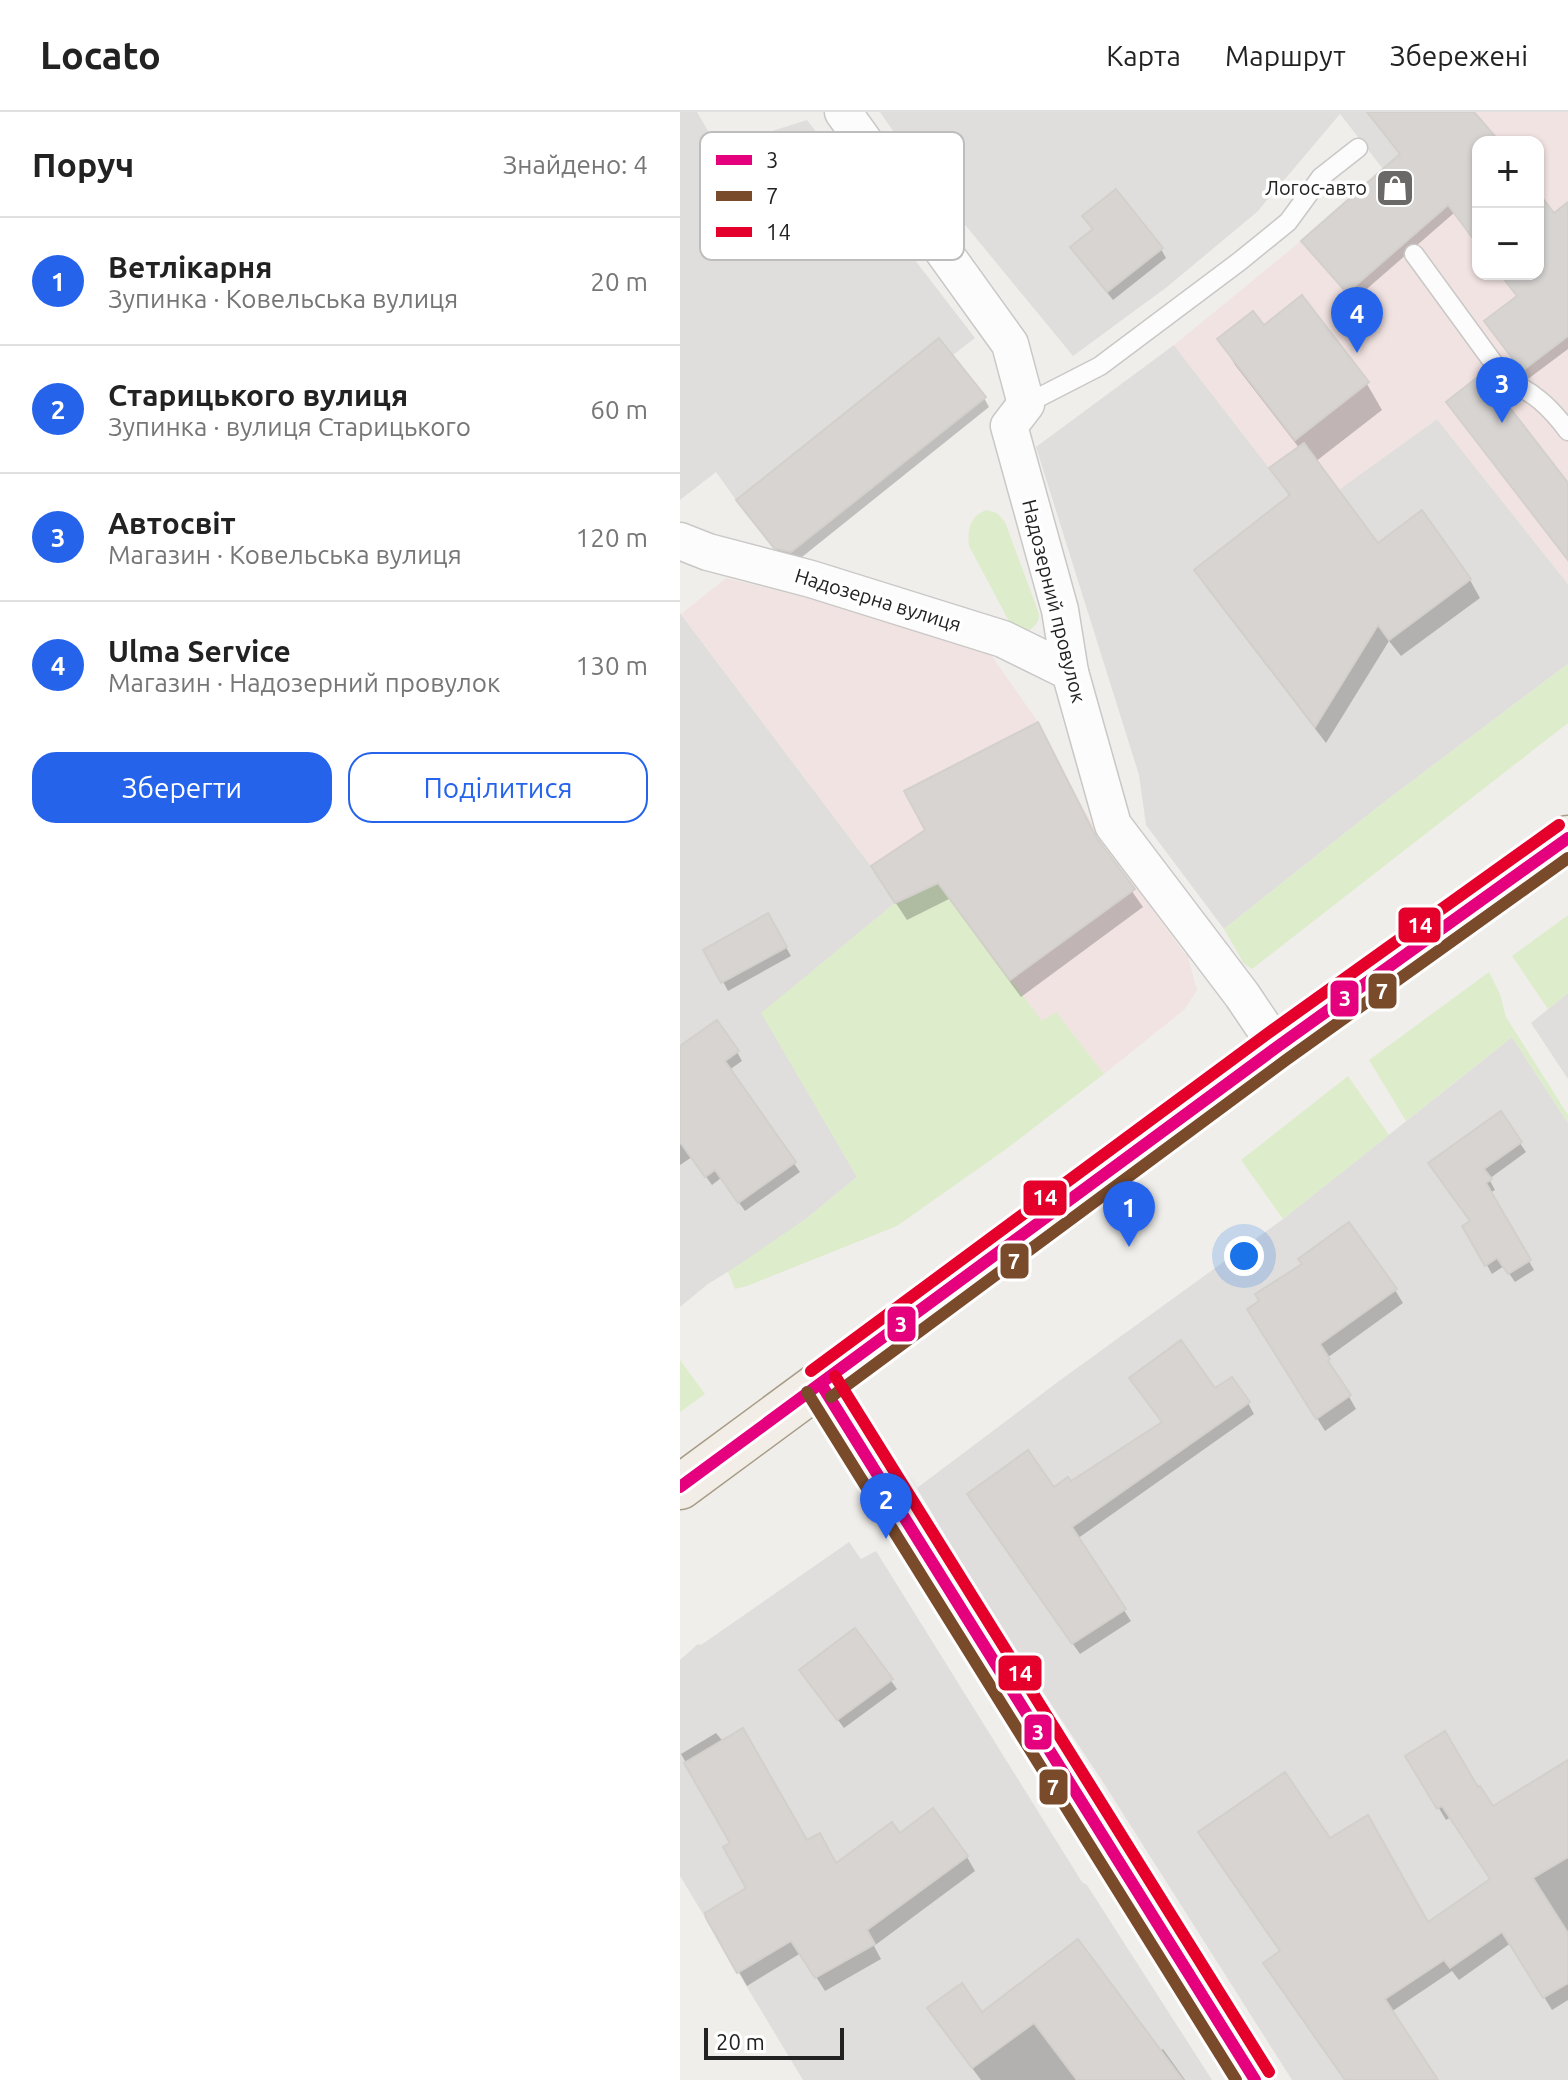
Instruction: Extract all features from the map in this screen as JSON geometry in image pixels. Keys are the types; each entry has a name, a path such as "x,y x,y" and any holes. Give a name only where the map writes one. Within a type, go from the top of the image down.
{"main road":[{"path":"680,1487 1277,1047 1568,838"}],"street":[{"path":"843,112 857,132"},
{"path":"950,260 1010,344 1026,404"},
{"name":"Надозерний провулок","path":"1026,404 1009,426 1060,610 1070,672 1113,825 1242,995 1277,1047"},
{"name":"Надозерна вулиця","path":"680,541 1003,639 1070,672"},
{"path":"821,1384 1255,2080"}],"lane":[{"path":"1026,404 1100,366 1240,261 1288,222 1321,177 1358,148"},
{"path":"1414,254 1506,380 1529,390 1549,406 1568,431"}],"shaded area":[{"path":"680,112 697,112 709,132 700,132 700,260 915,260 975,338 953,355 938,339 736,500 716,472 680,500"},
{"path":"880,112 1449,112 1383,169 1340,114 1257,212 1167,287 1073,356 964,223 964,132 894,132"},
{"path":"1449,112 1568,112 1568,584 1437,419 1305,514 1174,345 1301,241"},
{"path":"807,120 816,132 769,132"},
{"path":"1174,345 1305,514 1437,419 1568,584 1568,664 1383,803 1224,929 1146,825 1139,775 1036,447"},
{"path":"726,578 844,607 989,652 1038,722 1083,808 1110,851 1187,953 1197,990 1185,1009 1104,1074 1056,1013 1042,1022 969,925 949,877 895,903 871,866 681,614"},
{"path":"680,613 871,866 895,903 762,1013 857,1177 807,1218 708,1284 680,1307"},
{"path":"1568,993 1568,1079 1531,1023"},
{"path":"1512,1037 1568,1123 1568,2080 1292,2080 1101,1779 1001,1629 917,1488 1283,1219"},
{"path":"849,1542 861,1559 876,1551 1082,1882 1087,1885 1212,2080 803,2080 680,1876 680,1660 698,1644 701,1645"}],"green space":[{"path":"986,510 997,513 1005,522 1038,611 1038,621 1027,632 1010,623 969,546 971,524 976,516"},
{"path":"1568,664 1568,723 1252,969 1244,964 1224,929 1383,803"},
{"path":"949,877 969,925 1042,1021 1056,1012 1104,1074 1009,1147 897,1226 735,1289 728,1272 807,1218 857,1177 761,1013 895,903"},
{"path":"1568,915 1568,993 1548,1009 1512,956"},
{"path":"1489,972 1500,994 1506,1017 1568,1115 1568,1123 1512,1037 1406,1121 1369,1060"},
{"path":"1348,1076 1389,1135 1283,1219 1241,1160"},
{"path":"680,1360 705,1394 680,1412"}],"building":[{"name":"Логос-авто","path":"1367,112 1474,112 1495,136 1472,136 1472,237 1448,205 1347,293 1301,241 1400,154"},
{"path":"1116,189 1163,248 1107,292 1070,247 1093,229 1082,216"},
{"path":"1544,200 1554,213 1568,202 1568,336 1522,371 1484,321 1517,296 1505,280 1544,280"},
{"path":"1302,295 1369,382 1295,440 1217,339 1253,311 1264,325"},
{"path":"939,338 986,397 791,552 774,548 736,500"},
{"path":"1483,373 1568,483 1568,560 1446,402"},
{"path":"1304,443 1378,543 1422,510 1471,579 1389,640 1378,625 1315,727 1194,570 1290,495 1269,468"},
{"path":"1038,722 1096,837 1135,889 1010,980 938,883 895,903 871,866 925,830 904,791"},
{"path":"768,913 787,947 721,983 703,950"},
{"path":"717,1020 739,1051 725,1061 796,1162 738,1203 715,1170 705,1177 680,1142 680,1046"},
{"path":"1501,1111 1522,1142 1484,1169 1492,1179 1486,1183 1531,1260 1508,1274 1497,1258 1485,1266 1462,1226 1470,1221 1428,1163"},
{"path":"1349,1222 1397,1289 1320,1344 1351,1395 1316,1419 1247,1309 1259,1301 1255,1294 1302,1264 1298,1259"},
{"path":"1181,1340 1215,1388 1232,1377 1250,1402 1072,1527 1126,1609 1072,1644 967,1494 1028,1450 1054,1487 1068,1477 1071,1481 1162,1422 1129,1378"},
{"path":"855,1628 893,1679 837,1720 799,1670"},
{"path":"743,1728 807,1840 820,1833 836,1863 892,1822 900,1833 933,1808 968,1856 867,1930 875,1944 815,1978 791,1941 737,1973 706,1918 705,1913 746,1888 723,1847 730,1843 684,1763"},
{"path":"1445,1731 1493,1806 1568,1760 1568,1857 1533,1878 1568,1933 1568,1983 1543,1998 1502,1932 1450,1968 1444,1960 1385,1999 1438,2080 1345,2080 1263,1963 1280,1951 1198,1832 1285,1772 1330,1838 1368,1815 1428,1922 1490,1879 1442,1806 1437,1809 1405,1756"},
{"path":"1078,1939 1183,2080 1077,2080 1034,2023 972,2068 927,2008 962,1983 982,2012"}],"transit line":[{"name":"14","path":"811,1371 1267,1034 1559,825"},
{"name":"3","path":"680,1487 1277,1047 1568,838"},
{"name":"7","path":"831,1397 1286,1060 1568,858"},
{"name":"14","path":"835,1376 1269,2072"},
{"name":"3","path":"821,1384 1255,2080"},
{"name":"7","path":"807,1392 1236,2080"}],"place":[{"name":"Логос-авто","path":"1395,188"},
{"name":"Ulma Service","path":"1357,353"},
{"name":"Автосвіт","path":"1502,423"},
{"name":"Ветлікарня","path":"1129,1247"},
{"name":"Старицького вулиця","path":"886,1539"}]}
